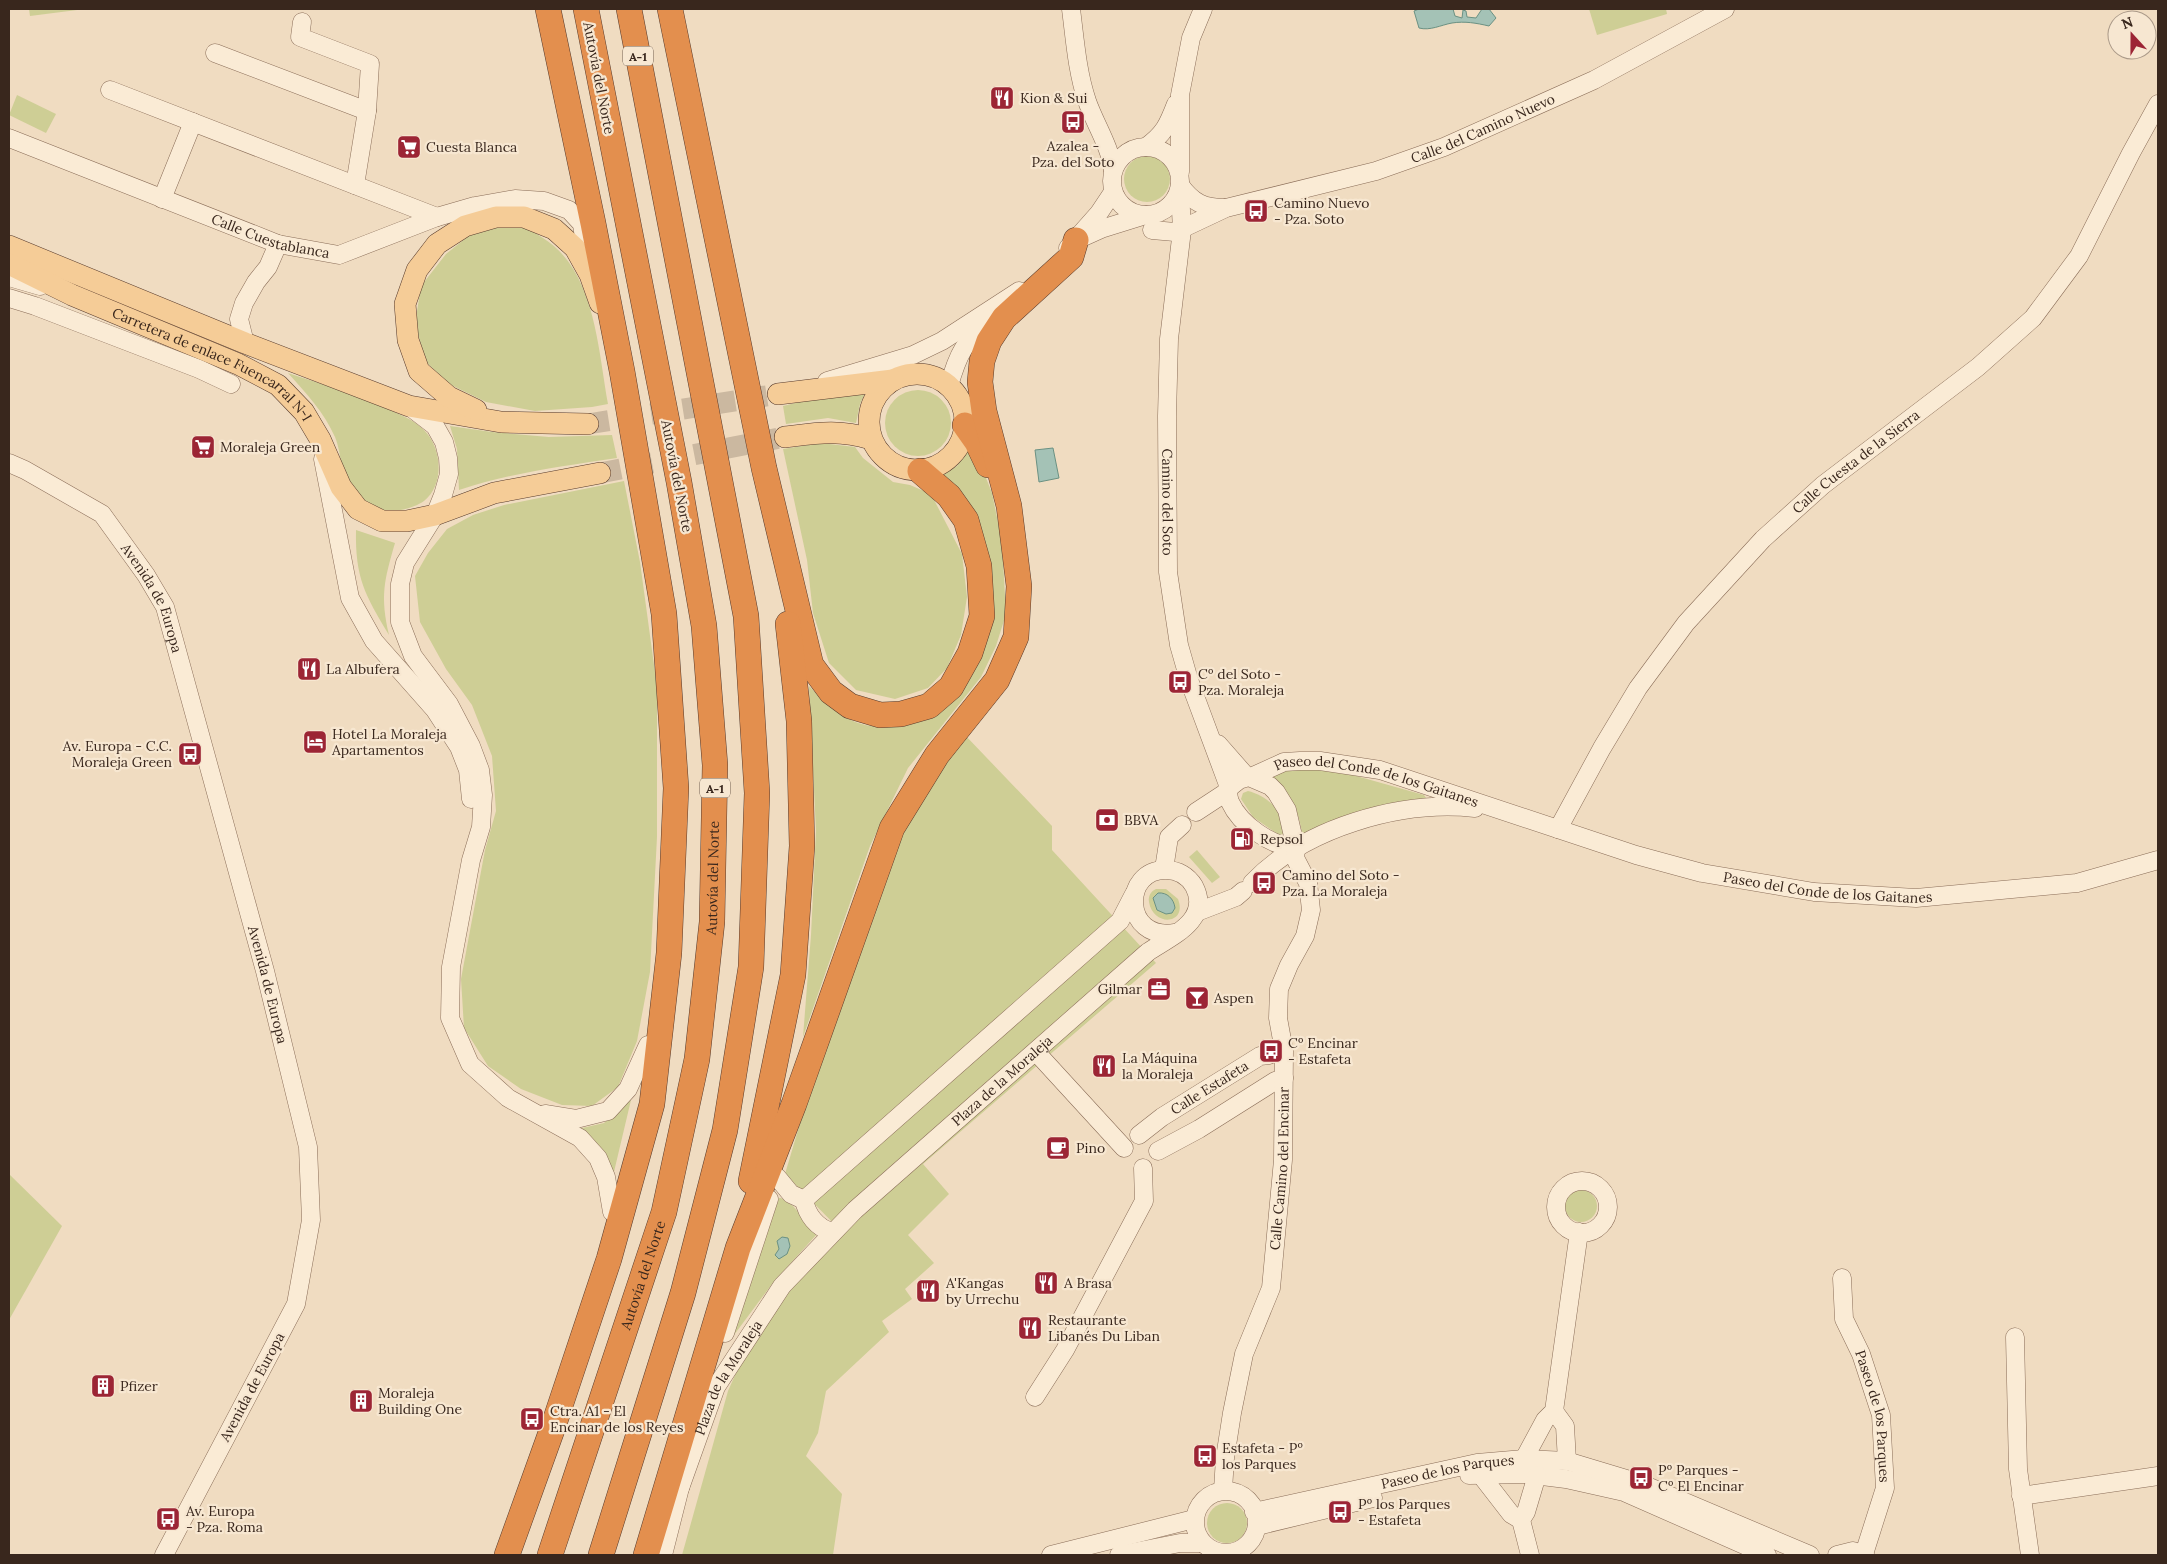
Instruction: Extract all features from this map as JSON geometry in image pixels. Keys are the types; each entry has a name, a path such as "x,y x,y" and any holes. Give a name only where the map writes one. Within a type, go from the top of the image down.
{"highway":[{"path":"507,1555 553,1427 608,1258 652,1104 668,953 676,788 664,614 622,372 548,9"},
{"name":"Autovía del Norte","path":"550,1555 664,1212 697,1059 712,912 715,765 704,626 679,482 586,9"},
{"name":"A-1","path":"604,1550 683,1294 725,1130 751,967 757,793 746,616 629,9"},
{"path":"670,9 774,512 811,665 831,692 850,706 880,715 902,714 929,706 951,687 970,654 982,616 980,566 966,520 949,496 920,471"},
{"path":"646,1555 738,1248 794,1104 892,828 937,755 997,680 1016,637 1019,586 1009,506 984,411 980,382 982,361 988,341 1004,318 1071,257 1076,240"},
{"path":"966,425 977,442 995,481 1015,558"},
{"path":"738,1248 793,976 802,846 799,721 774,512"},
{"path":"608,1258 612,1212 639,1102 648,1045 668,953"}],"main road":[{"name":"Carretera de enlace Fuencarral N-I","path":"501,422 449,397 420,371 408,340 405,304 418,270 436,244 465,226 496,217 524,217 554,229 575,248 590,275 622,372"},
{"name":"Carretera de enlace Fuencarral N-I","path":"9,246 245,343 409,406 501,422 588,424"},
{"name":"Carretera de enlace Fuencarral N-I","path":"9,264 72,295 238,364 278,385 304,412 320,439 341,487 358,510 382,521 408,521 434,515 494,493 600,473"},
{"path":"778,394 893,380 912,374 931,376 949,386 961,404 966,425 958,448 942,464 920,471 899,468 882,456 871,439 868,422 871,406 880,391 893,380"},
{"path":"785,437 826,432 850,432 871,439"}],"street":[{"path":"1072,9 1079,74 1087,101 1110,154 1113,170 1113,192 1123,207 1141,219 1165,232 1182,230"},
{"path":"1146,147 1158,138 1167,127 1180,95 1191,38 1203,9"},
{"name":"Calle del Camino Nuevo","path":"1182,230 1226,208 1376,170 1444,147 1594,80 1702,14 1724,9"},
{"path":"302,22 300,37 370,64 367,112 355,184"},
{"path":"215,53 367,112"},
{"path":"110,90 437,217"},
{"name":"Camino del Soto","path":"1180,95 1182,230 1169,339 1167,407 1168,572 1179,645 1192,690 1229,790"},
{"name":"Calle Cuesta de la Sierra","path":"1558,829 1602,748 1638,688 1686,623 1763,539 1823,485 1978,367 2033,318 2079,256 2158,104"},
{"path":"162,199 193,122"},
{"name":"Calle Cuestablanca","path":"9,138 278,244 339,255 437,217 475,206 515,199 544,201 569,210 582,224 590,275"},
{"path":"1076,240 1101,229 1164,211 1171,205 1180,183 1175,162 1167,154 1157,149 1135,148 1118,161 1113,170"},
{"name":"Calle del Camino Nuevo","path":"1180,183 1187,194 1198,204 1204,207 1226,208"},
{"path":"949,386 962,348 1003,306 1076,240 1113,192"},
{"path":"1141,219 1172,256 1176,269"},
{"path":"245,343 239,319 244,303 256,282 268,267 278,244"},
{"path":"9,277 72,295"},
{"path":"778,394 913,355 942,341 1019,291"},
{"path":"9,298 35,306 162,355 231,384"},
{"path":"409,406 435,426 444,442 449,474 444,495 405,563 400,584 400,622 414,656 449,704 471,746 480,770 483,795 481,827 471,860 451,967 450,1018 470,1064 508,1098 580,1138 598,1158 606,1177 612,1212"},
{"path":"320,439 335,528 350,598 374,641 435,710 459,747 468,770 471,793 471,860"},
{"name":"Avenida de Europa","path":"9,463 25,470 102,514 146,576 165,607 265,971 308,1147 311,1220 296,1304 164,1555"},
{"name":"Camino del Soto","path":"1208,732 1249,777"},
{"name":"Paseo del Conde de los Gaitanes","path":"1249,777 1284,762 1320,761 1380,770 1636,855 1702,873 1814,892 1916,898 2077,883 2158,860"},
{"path":"1196,812 1229,790 1249,777 1270,786 1282,801 1287,810 1296,849 1275,844 1252,827 1236,812 1230,802 1229,790"},
{"name":"Paseo del Conde de los Gaitanes","path":"1296,849 1339,828 1382,814 1438,806 1503,811"},
{"path":"1164,869 1168,837 1182,825"},
{"name":"Plaza de la Moraleja","path":"680,1488 716,1387 782,1286 832,1232 1148,952 1184,929 1192,922 1197,912 1236,897 1269,865 1296,849"},
{"name":"Calle Camino del Encinar","path":"1223,1490 1225,1458 1232,1412 1244,1354 1271,1288 1282,1160 1284,1078 1283,1047 1278,1018 1279,989 1289,965 1305,936 1311,910 1308,883 1296,858 1296,849"},
{"path":"804,1200 1120,921 1138,884 1145,877 1164,869 1179,873 1192,882 1198,897 1197,912"},
{"path":"1134,894 1133,903 1140,922 1155,933 1174,934"},
{"path":"535,1113 576,1119 608,1111 628,1089 648,1045"},
{"name":"Calle Estafeta","path":"1139,1134 1162,1117 1260,1056 1269,1055 1283,1047"},
{"path":"1036,1052 1124,1148"},
{"path":"1158,1151 1150,1137 1139,1134 1128,1140 1124,1148 1125,1157 1130,1165 1143,1168 1152,1164 1158,1151 1199,1129 1276,1081 1284,1078"},
{"path":"663,1555 707,1388 776,1176 794,1104"},
{"path":"1035,1397 1065,1350 1144,1201 1143,1168"},
{"path":"776,1176 790,1194 804,1200 809,1216 826,1230 832,1232"},
{"name":"Paseo de los Parques","path":"1524,1459 1545,1420 1554,1411 1579,1232"},
{"name":"Paseo de los Parques","path":"1842,1278 1844,1319 1861,1354 1881,1415 1885,1488 1865,1555"},
{"path":"2015,1337 2020,1496 2030,1555"},
{"path":"1554,1411 1565,1426 1567,1461"},
{"name":"Paseo de los Parques","path":"1256,1519 1476,1463 1524,1459 1567,1461 1640,1483 1810,1555"},
{"name":"Paseo de los Parques","path":"1256,1519 1462,1476 1480,1474 1537,1476 1566,1479 1624,1492 1767,1555"},
{"name":"Paseo de los Parques","path":"1480,1474 1511,1514 1521,1520"},
{"path":"1530,1555 1521,1520 1526,1512 1537,1476"},
{"path":"2020,1496 2158,1476"},
{"path":"1223,1490 1233,1491 1250,1500 1256,1519 1250,1542 1244,1548 1228,1554 1214,1551 1202,1543 1196,1532 1194,1519 1198,1505 1209,1495 1223,1490"},
{"path":"1051,1555 1194,1519"},
{"path":"1119,1555 1158,1551 1180,1543 1202,1543"},
{"path":"1837,1555 1853,1551 1865,1555"}],"green space":[{"path":"29,9 85,9 30,16"},
{"path":"1589,9 1666,9 1667,14 1597,35"},
{"path":"17,95 56,114 46,133 9,115"},
{"path":"1143,156 1151,156 1160,160 1166,166 1170,179 1166,192 1160,198 1151,202 1143,202 1134,198 1128,192 1124,183 1124,175 1128,166 1134,160"},
{"path":"500,227 521,227 531,230 560,252 574,270 584,290 591,312 597,336 608,404 535,411 486,402 449,384 426,362 415,324 421,286 446,254 471,234"},
{"path":"288,373 376,404 420,426 435,446 439,466 438,476 431,494 419,504 394,511 376,510 360,499 352,491 345,479 335,437 326,419"},
{"path":"867,389 860,404 856,423 828,418 786,424 783,406 828,395"},
{"path":"924,390 942,399 949,410 951,423 949,436 942,447 931,454 912,456 894,447 887,436 885,417 894,399 905,392"},
{"path":"450,426 549,437 612,435 617,458 517,475 459,490 457,449"},
{"path":"821,443 855,447 863,458 893,482 910,485 931,494 962,554 967,597 961,635 947,668 928,688 895,699 856,690 829,663 813,613 807,560 783,449"},
{"path":"972,443 992,493 1002,542 1006,614 996,646 981,677 908,768 870,846 803,1037 811,935 816,831 809,686 829,705 853,721 871,726 903,726 989,634 940,476 957,466"},
{"path":"624,481 640,562 657,687 657,837 650,972 637,1041 618,1087 592,1106 562,1105 521,1089 488,1066 464,1028 461,979 485,850 496,811 492,756 472,705 446,669 420,622 415,576 428,553 447,529 473,515 504,505"},
{"path":"356,530 395,543 384,589 389,635 363,586 357,561"},
{"path":"964,734 1052,826 1052,850 1156,963 923,1164 949,1194 908,1235 934,1263 905,1289 912,1299 882,1321 889,1332 826,1391 818,1433 806,1456 842,1494 833,1555 682,1555 728,1391 740,1364 781,1298 842,1232 785,1174 809,1093 900,833"},
{"path":"1293,766 1328,768 1424,795 1426,798 1419,801 1399,802 1359,812 1303,838 1299,817 1292,802 1281,789 1265,776"},
{"path":"1248,791 1262,796 1279,812 1284,826 1283,834 1279,835 1253,817 1241,799 1243,793"},
{"path":"1197,850 1220,877 1212,883 1189,857"},
{"path":"1156,889 1166,889 1178,899 1180,908 1174,918 1169,920 1163,919 1152,910 1149,898 1151,892"},
{"path":"631,1100 613,1176 578,1129 604,1123"},
{"path":"9,1174 62,1226 9,1320"},
{"path":"1581,1190 1592,1195 1597,1206 1592,1217 1581,1222 1570,1217 1565,1206 1570,1195"},
{"path":"779,1198 793,1206 817,1234 772,1284 731,1339"},
{"path":"1231,1503 1238,1506 1244,1512 1247,1523 1246,1531 1238,1540 1231,1543 1223,1543 1216,1540 1208,1531 1207,1519 1210,1512 1219,1504"}],"shaded area":[{"path":"1419,9 1453,9 1455,16 1462,18 1463,10 1466,11 1467,17 1476,18 1482,9 1489,9 1496,18 1489,26 1461,22 1423,29 1419,28 1414,11"},
{"path":"1053,448 1059,478 1039,482 1035,450"},
{"path":"1158,893 1167,895 1172,899 1175,908 1172,913 1166,914 1157,910 1153,898"},
{"path":"782,1237 788,1238 790,1246 787,1254 779,1259 775,1255 779,1249 777,1241"}],"tunnel":[{"path":"588,424 778,394"},
{"path":"600,473 785,437"}],"place":[{"name":"Kion & Sui","path":"1002,98"},
{"name":"Azalea - Pza. del Soto","path":"1073,122"},
{"name":"Cuesta Blanca","path":"409,147"},
{"name":"Camino Nuevo - Pza. Soto","path":"1256,211"},
{"name":"Moraleja Green","path":"203,447"},
{"name":"La Albufera","path":"309,669"},
{"name":"Cº del Soto - Pza. Moraleja","path":"1180,682"},
{"name":"Hotel La Moraleja Apartamentos","path":"315,742"},
{"name":"Av. Europa - C.C. Moraleja Green","path":"190,754"},
{"name":"BBVA","path":"1107,820"},
{"name":"Repsol","path":"1242,839"},
{"name":"Camino del Soto - Pza. La Moraleja","path":"1264,883"},
{"name":"Gilmar","path":"1159,989"},
{"name":"Aspen","path":"1197,998"},
{"name":"Cº Encinar - Estafeta","path":"1271,1051"},
{"name":"La Máquina la Moraleja","path":"1104,1066"},
{"name":"Pino","path":"1058,1148"},
{"name":"A Brasa","path":"1046,1283"},
{"name":"A'Kangas by Urrechu","path":"928,1291"},
{"name":"Restaurante Libanés Du Liban","path":"1030,1328"},
{"name":"Pfizer","path":"103,1386"},
{"name":"Moraleja Building One","path":"361,1401"},
{"name":"Ctra. A1 - El Encinar de los Reyes","path":"532,1419"},
{"name":"Estafeta - Pº los Parques","path":"1205,1456"},
{"name":"Pº Parques - Cº El Encinar","path":"1641,1478"},
{"name":"Pº los Parques - Estafeta","path":"1340,1512"},
{"name":"Av. Europa - Pza. Roma","path":"168,1519"}]}
